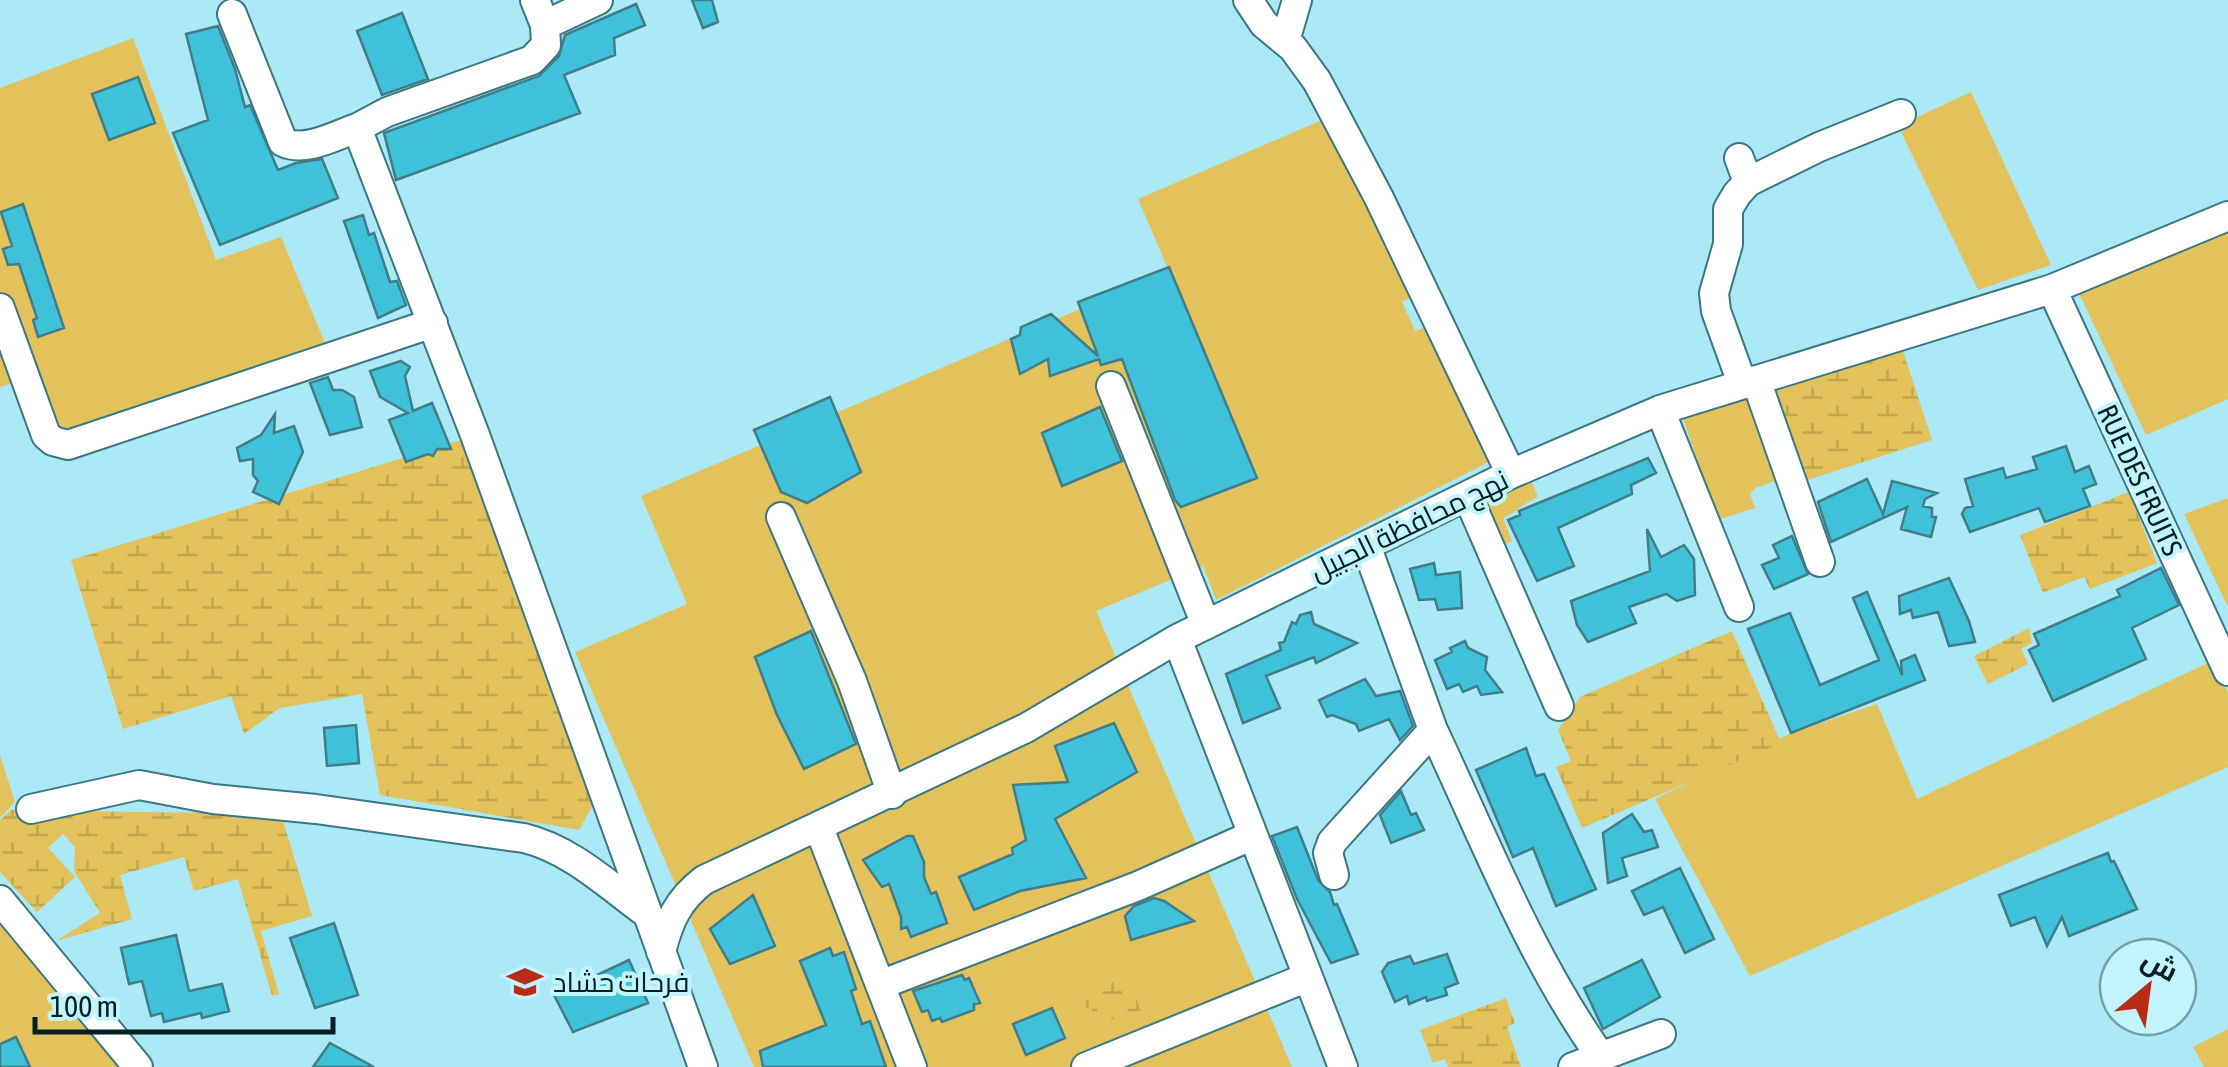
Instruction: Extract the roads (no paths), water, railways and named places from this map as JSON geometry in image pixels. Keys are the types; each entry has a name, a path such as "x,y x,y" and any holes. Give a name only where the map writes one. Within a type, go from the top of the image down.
{"street":[{"path":"232,14 283,142 292,147 357,128 387,112 532,60 546,45 540,12 598,0"},
{"path":"1248,0 1264,24 1284,41 1317,81 1511,474"},
{"path":"1284,41 1297,0"},
{"path":"1820,562 1749,381 1716,311 1714,293 1728,244 1728,209 1744,170 1819,147 1902,114"},
{"path":"357,128 580,722 700,1066"},
{"name":"نهج محافظة الجبيل","path":"660,952 668,923 686,893 704,880 1026,728 1177,640 1511,474 1660,410 2052,289 2228,216"},
{"name":"RUE DES FRUITS","path":"2052,289 2228,671"},
{"path":"0,308 46,435 53,442 68,446 433,324"},
{"path":"1111,386 1206,625"},
{"path":"1660,410 1738,607"},
{"path":"1468,498 1559,706"},
{"path":"780,517 852,681 892,794"},
{"path":"1366,548 1433,730 1564,1001 1601,1056"},
{"path":"1177,640 1342,1067"},
{"path":"1334,875 1328,853 1332,842 1433,730"},
{"path":"31,809 139,784 213,799 524,838 562,852 645,912"},
{"path":"819,828 912,1067"},
{"path":"880,985 1138,886 1253,835"},
{"path":"0,900 138,1067"},
{"path":"1086,1067 1308,977"},
{"path":"1573,1067 1661,1034"}],"place":[{"name":"فرحات حشاد","path":"525,982"}]}
